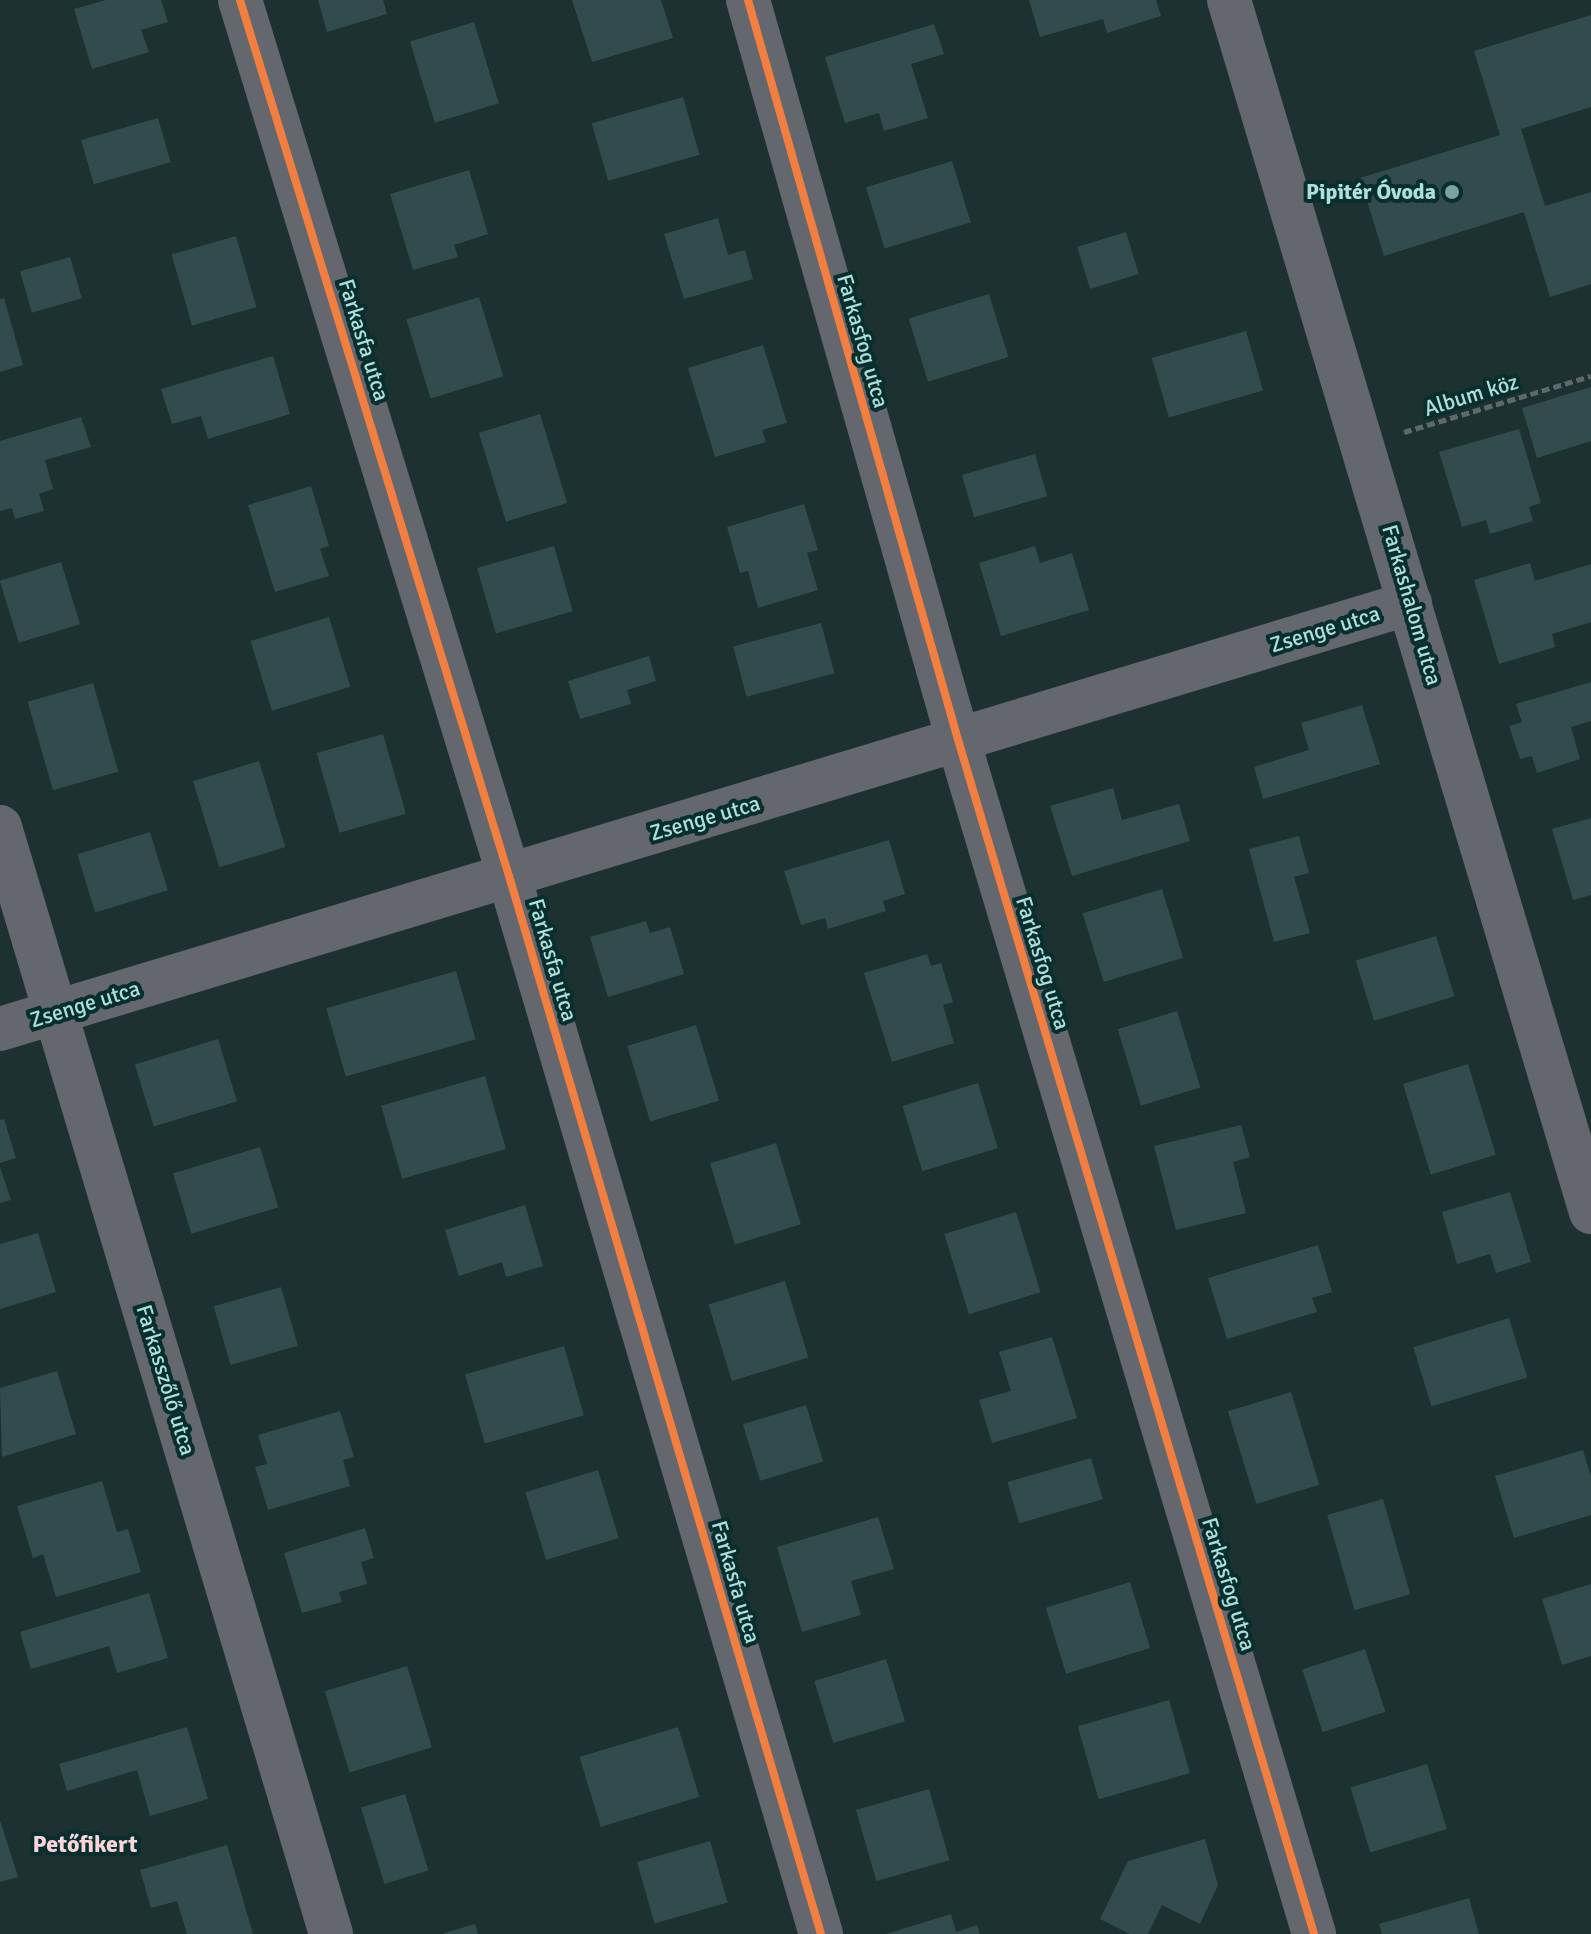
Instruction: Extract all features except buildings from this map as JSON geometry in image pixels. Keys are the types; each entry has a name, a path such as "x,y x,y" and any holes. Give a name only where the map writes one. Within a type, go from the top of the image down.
{"street":[{"name":"Farkasfa utca","path":"240,0 509,876 821,1934"},
{"name":"Farkasfog utca","path":"748,0 959,743 1314,1934"},
{"name":"Farkashalom utca","path":"1229,0 1591,1212"},
{"name":"Zsenge utca","path":"0,1029 959,743 1410,603"},
{"name":"Farkasszőlő utca","path":"0,827 331,1934"}],"cycle path":[{"path":"240,0 509,876 821,1934"},
{"path":"748,0 959,743 1314,1934"}],"place":[{"name":"Pipitér Óvoda","path":"1452,192"}],"district":[{"name":"Petőfikert","path":"85,1845"}]}
